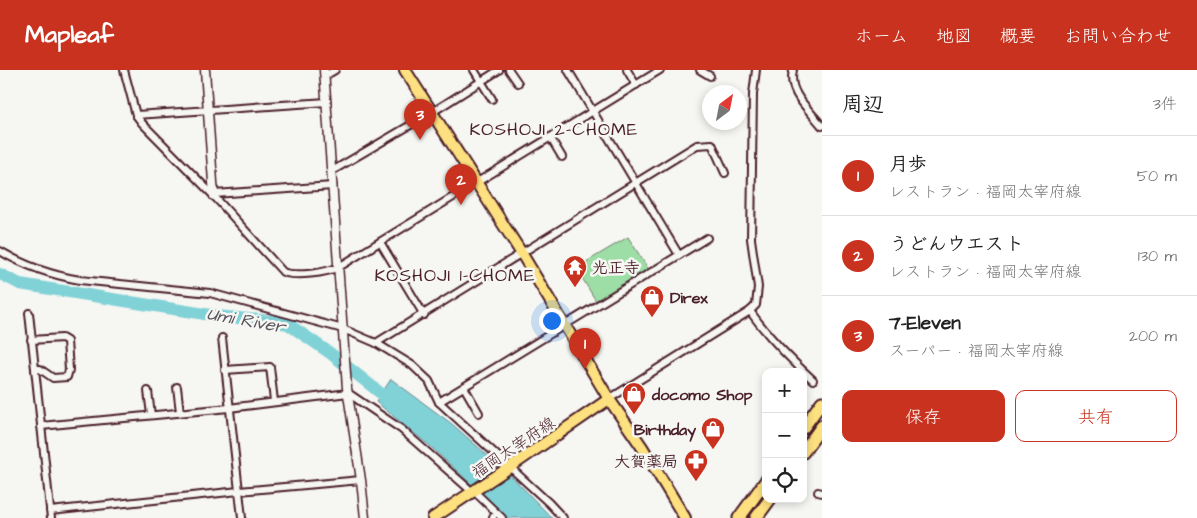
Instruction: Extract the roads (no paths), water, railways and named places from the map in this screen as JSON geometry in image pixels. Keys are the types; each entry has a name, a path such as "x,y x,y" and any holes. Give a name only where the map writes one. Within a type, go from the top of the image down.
{"highway":[{"path":"807,423 822,402"},
{"path":"807,447 822,426"},
{"path":"742,514 762,486"},
{"path":"756,518 767,503"}],"main road":[{"path":"405,70 522,254 609,399 642,447 684,518"},
{"name":"福岡太宰府線","path":"433,518 609,399"}],"street":[{"path":"124,70 136,115 214,195 283,272 289,275 331,271 660,70"},
{"path":"205,70 214,195"},
{"path":"335,70 324,73 347,390 361,480 364,518"},
{"path":"474,70 492,99"},
{"path":"332,171 431,113 499,70"},
{"path":"509,70 518,83"},
{"path":"568,70 680,255"},
{"path":"627,70 636,85"},
{"path":"700,70 710,76"},
{"path":"609,399 750,311 756,305 758,287 751,240 753,94 756,70"},
{"path":"793,70 793,87 799,99 822,126"},
{"path":"136,115 327,102"},
{"path":"550,137 562,157"},
{"path":"376,343 697,145 704,143 712,144 725,173"},
{"path":"214,195 333,186"},
{"path":"439,402 707,238"},
{"path":"380,242 424,315"},
{"path":"0,251 39,270 59,276 210,294 343,329 376,343 412,365 429,381 439,402 563,518"},
{"path":"750,311 762,328 792,361 813,380"},
{"path":"29,313 50,515 239,491 361,480"},
{"path":"32,340 62,338 67,341 69,370 66,377 53,378 40,369 35,369"},
{"path":"222,338 242,518"},
{"path":"225,370 270,366 274,402"},
{"path":"177,387 180,412"},
{"path":"464,387 479,413"},
{"path":"41,426 229,408 347,390 401,429 502,518"},
{"path":"148,391 151,416"}],"water":[{"path":"391,379 452,424 513,478 552,518 508,518 430,446 376,402"}],"waterway":[{"name":"Umi River","path":"0,274 20,284 217,316 288,324 330,353 393,403"}],"place":[{"name":"7-Eleven","path":"420,140"},
{"name":"うどんウエスト","path":"461,205"},
{"name":"光正寺","path":"575,288"},
{"name":"Direx","path":"652,318"},
{"name":"月歩","path":"585,369"},
{"name":"docomo Shop","path":"634,415"},
{"name":"Birthday","path":"713,450"},
{"name":"大賀薬局","path":"696,482"}],"district":[{"name":"KOSHOJI 2-CHOME","path":"554,129"},
{"name":"KOSHOJI 1-CHOME","path":"455,275"}]}
